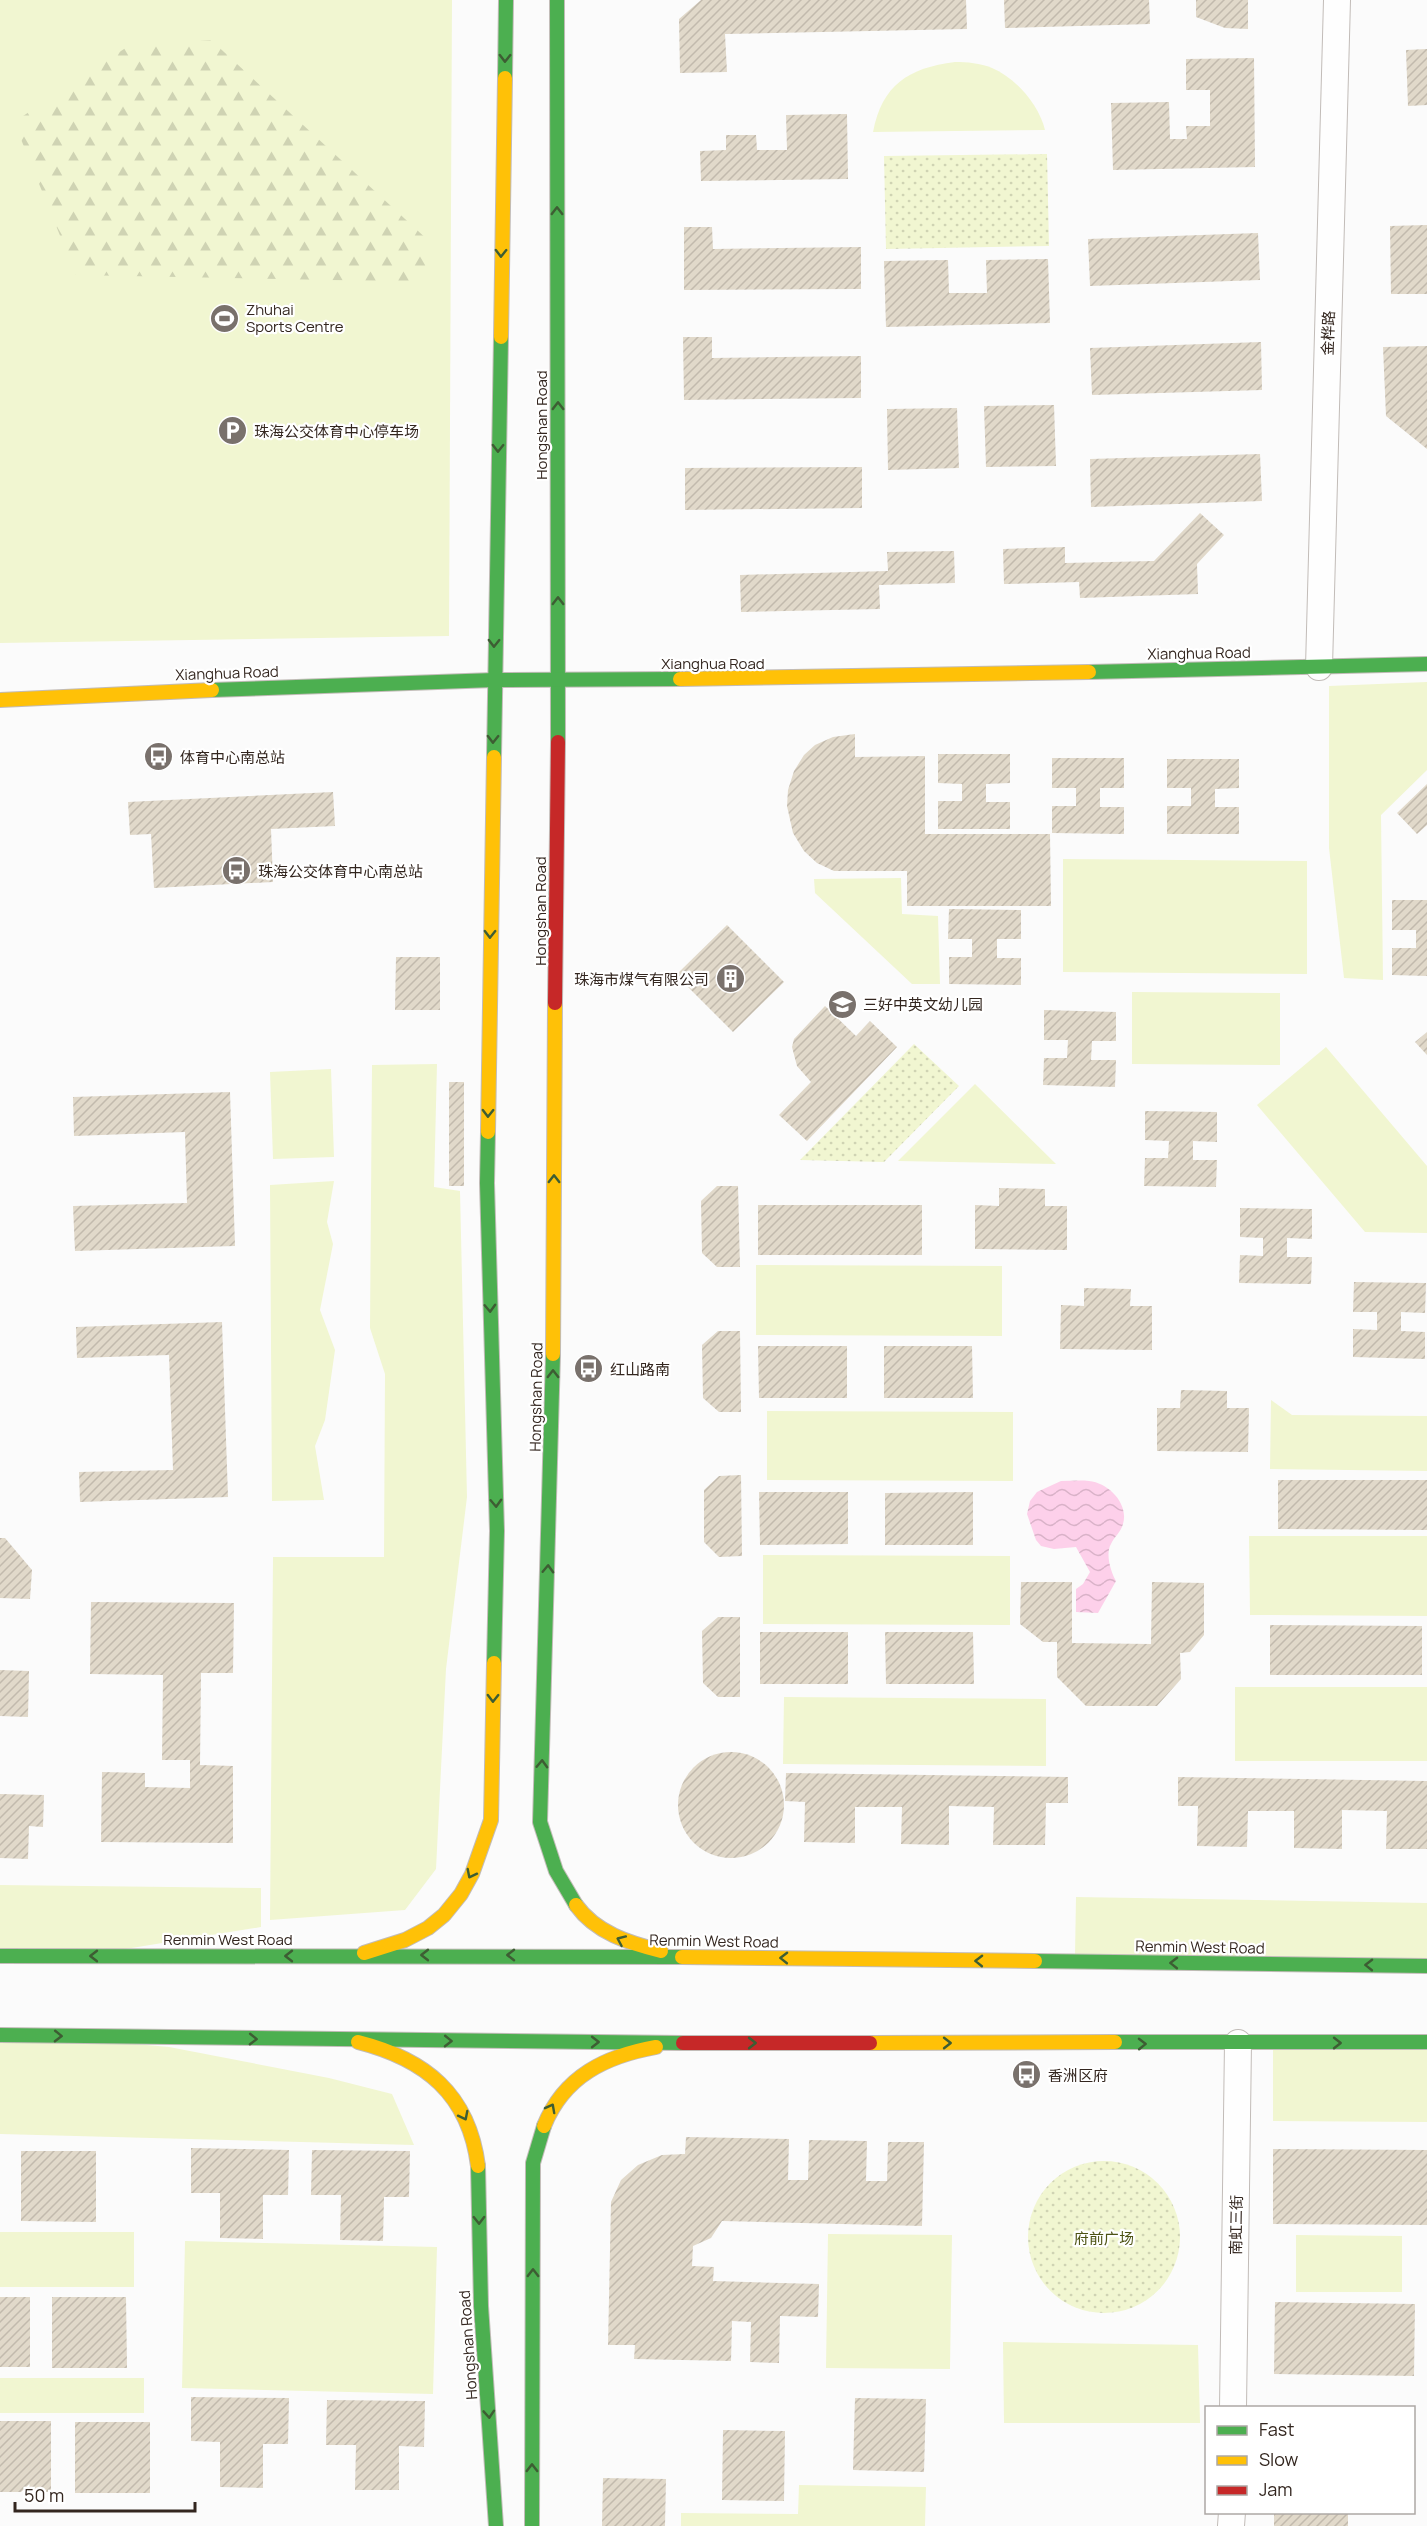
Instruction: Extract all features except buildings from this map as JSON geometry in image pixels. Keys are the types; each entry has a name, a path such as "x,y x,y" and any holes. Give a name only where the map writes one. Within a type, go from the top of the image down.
{"main road":[{"path":"348,1956 380,1949 405,1940 428,1928 444,1915 461,1894 472,1874 491,1820 497,1531 487,1184 506,0"},
{"name":"Hongshan Road","path":"558,1 558,680 552,1442 540,1822 549,1857 560,1883 573,1904 591,1921 608,1934 634,1946 699,1957"},
{"name":"Xianghua Road","path":"0,700 176,691 494,680 784,679 1427,664"},
{"name":"Renmin West Road","path":"0,1956 699,1957 1427,1966"},
{"path":"0,2035 693,2043 1427,2042"},
{"name":"Hongshan Road","path":"350,2040 375,2045 416,2064 434,2077 452,2095 465,2116 478,2161 480,2276 496,2526"},
{"path":"532,2526 533,2163 544,2123 555,2100 570,2083 591,2067 617,2056 651,2048 693,2043"}],"street":[{"name":"金桦路","path":"1319,667 1337,0"},
{"name":"南虹三街","path":"1233,2406 1238,2043"}],"green space":[{"name":"Zhuhai Sports Centre","path":"0,0 452,0 449,636 0,643"},
{"path":"211,40 430,242 429,282 76,275 14,122 127,47"},
{"path":"955,62 987,66 1010,78 1032,102 1045,130 873,132 883,102 900,82 924,69"},
{"path":"1047,154 1049,246 886,249 884,156"},
{"path":"1427,682 1427,770 1381,815 1383,980 1344,978 1329,848 1329,686"},
{"path":"1063,859 1307,861 1307,974 1063,972"},
{"path":"901,878 902,914 938,916 940,984 912,984 815,893 814,879"},
{"path":"1132,992 1280,993 1280,1065 1132,1064"},
{"path":"914,1044 959,1086 884,1162 800,1160"},
{"path":"1326,1047 1427,1166 1427,1233 1365,1232 1257,1105"},
{"path":"437,1064 434,1187 460,1191 467,1497 446,1669 436,1869 405,1910 270,1920 273,1557 384,1557 385,1374 370,1328 372,1065"},
{"path":"331,1069 334,1157 273,1159 270,1072"},
{"path":"975,1084 1056,1164 898,1161"},
{"path":"334,1181 327,1222 333,1244 320,1310 335,1350 325,1420 315,1446 324,1500 272,1501 270,1185"},
{"path":"756,1265 1002,1266 1002,1336 756,1335"},
{"path":"1271,1400 1292,1415 1427,1416 1427,1471 1270,1469"},
{"path":"767,1411 1013,1412 1013,1481 767,1480"},
{"path":"1249,1536 1427,1536 1427,1616 1250,1615"},
{"path":"763,1555 1010,1556 1010,1625 763,1624"},
{"path":"1235,1687 1427,1687 1427,1761 1235,1761"},
{"path":"784,1697 1046,1699 1046,1766 783,1764"},
{"path":"0,1885 261,1888 261,1927 107,1952 0,1950"},
{"path":"1076,1897 1427,1903 1427,1958 1075,1955"},
{"path":"0,2032 169,2047 329,2078 392,2094 414,2145 0,2134"},
{"path":"1273,2047 1427,2048 1427,2122 1273,2121"},
{"name":"府前广场","path":"1104,2161 1133,2166 1158,2183 1175,2208 1180,2237 1175,2266 1158,2291 1133,2308 1104,2313 1075,2308 1050,2291 1033,2266 1028,2237 1033,2208 1050,2183 1075,2166"},
{"path":"0,2232 134,2232 134,2287 0,2287"},
{"path":"828,2234 952,2235 950,2369 826,2368"},
{"path":"1296,2235 1402,2236 1402,2292 1296,2292"},
{"path":"185,2241 437,2247 433,2394 182,2388"},
{"path":"1003,2342 1198,2345 1200,2423 1004,2423"},
{"path":"0,2378 144,2378 144,2413 0,2413"},
{"path":"799,2485 926,2487 925,2526 681,2526 681,2513 798,2514"}],"water":[{"path":"1061,1481 1089,1481 1104,1486 1116,1496 1123,1509 1121,1530 1109,1548 1111,1568 1116,1581 1098,1613 1076,1612 1076,1589 1083,1584 1090,1572 1076,1547 1054,1549 1041,1546 1036,1540 1027,1514 1030,1501 1037,1492"}],"traffic: fast":[{"path":"505,78 506,0"},
{"path":"557,0 558,742"},
{"path":"494,757 501,337"},
{"path":"1089,672 1427,664"},
{"path":"212,690 494,680 680,679"},
{"path":"488,1132 487,1183 497,1531 494,1663"},
{"path":"553,1354 540,1822 556,1871 576,1905"},
{"path":"0,1956 682,1957"},
{"path":"1035,1961 1427,1966"},
{"path":"0,2035 683,2043"},
{"path":"1115,2042 1427,2042"},
{"path":"532,2526 533,2163 544,2126"},
{"path":"478,2166 481,2306 496,2526"}],"traffic: slow":[{"path":"501,337 505,78"},
{"path":"680,679 1089,672"},
{"path":"0,700 212,690"},
{"path":"488,1132 494,757"},
{"path":"553,1354 555,1003"},
{"path":"364,1953 405,1940 428,1928 444,1915 461,1894 472,1874 491,1820 494,1663"},
{"path":"576,1905 593,1923 614,1936 661,1951"},
{"path":"682,1957 1035,1961"},
{"path":"358,2042 404,2058 440,2083 454,2100 465,2119 473,2141 478,2166"},
{"path":"870,2043 1115,2042"},
{"path":"544,2126 563,2094 589,2071 620,2056 656,2047"}],"traffic: jam":[{"path":"555,1003 558,742"},
{"path":"683,2043 870,2043"}],"place":[{"name":"Zhuhai Sports Centre","path":"225,318"},
{"name":"珠海公交体育中心停车场","path":"233,431"},
{"name":"体育中心南总站","path":"159,757"},
{"name":"珠海公交体育中心南总站","path":"237,871"},
{"name":"珠海市煤气有限公司","path":"730,979"},
{"name":"三好中英文幼儿园","path":"842,1004"},
{"name":"红山路南","path":"589,1369"},
{"name":"香洲区府","path":"1027,2075"}]}
